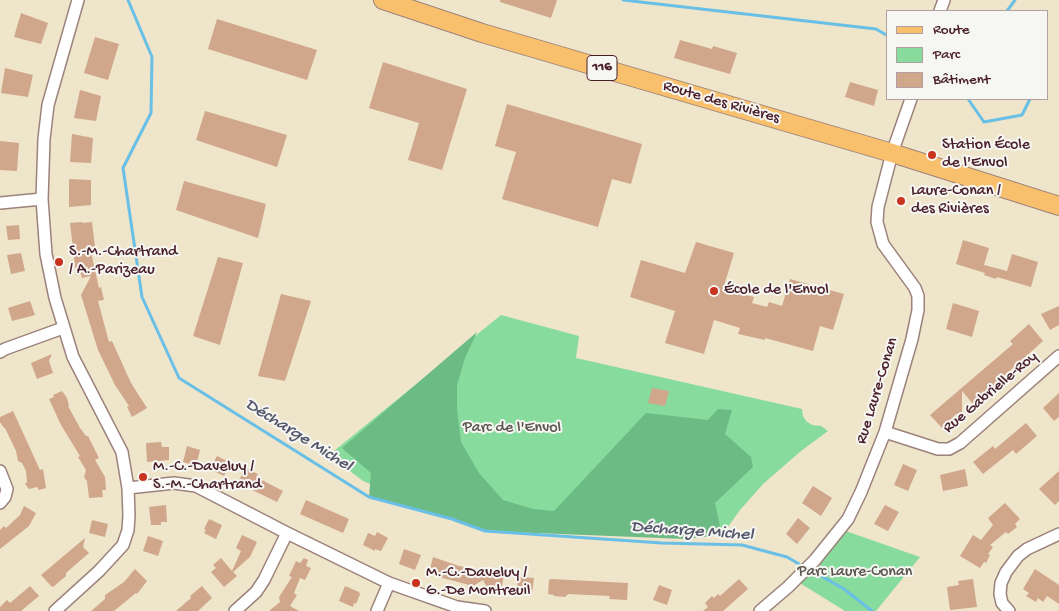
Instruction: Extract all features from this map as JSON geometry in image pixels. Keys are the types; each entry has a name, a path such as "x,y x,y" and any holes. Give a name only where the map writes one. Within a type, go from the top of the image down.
{"main road":[{"name":"Route des Rivières","path":"383,0 482,33 892,152 1059,206"}],"street":[{"path":"55,611 99,571 123,545 129,523 128,488 122,452 73,357 55,298 46,254 42,199 44,139 48,105 78,0"},
{"name":"Rue Laure-Conan","path":"760,611 815,560 848,519 885,432 912,338 918,310 918,296 883,244 877,222 878,207 892,152 910,100"},
{"path":"0,203 42,199"},
{"path":"0,352 63,328"},
{"name":"Rue Gabrielle-Roy","path":"885,432 938,449 949,449 960,443 1059,356"},
{"path":"0,471 7,489 5,497 0,503"},
{"path":"128,488 174,483 196,486 389,583 457,607 486,611"},
{"path":"235,611 256,592 287,533"},
{"path":"1009,611 1002,603 1000,594 1001,583 1006,572 1018,556 1027,549 1059,534"},
{"path":"377,611 389,583"}],"green space":[{"name":"Parc de l'Envol","path":"501,315 579,336 576,358 802,409 806,421 812,425 821,426 828,431 801,451 763,484 740,510 722,535 517,525 402,497 363,481 329,455"},
{"path":"477,332 465,358 457,385 457,409 461,442 479,473 503,500 533,509 554,511 646,413 708,420 718,409 732,410 725,434 751,457 753,467 715,503 722,535 686,539 485,531 439,515 369,497 371,473 342,448"},
{"name":"Parc Laure-Conan","path":"840,529 920,557 876,611 845,611 795,580"}],"building":[{"path":"500,0 557,0 551,18 500,2"},
{"path":"21,13 48,23 41,44 14,37"},
{"path":"217,19 317,50 307,80 208,49"},
{"path":"95,37 119,44 108,80 84,73"},
{"path":"680,40 712,49 713,46 737,53 730,74 674,58"},
{"path":"383,62 467,89 442,170 408,160 419,123 369,108"},
{"path":"5,68 33,75 28,97 1,93"},
{"path":"850,82 878,90 874,106 845,97"},
{"path":"80,90 101,96 96,121 74,118"},
{"path":"507,104 642,144 631,184 612,179 598,227 502,199 516,152 495,146"},
{"path":"205,111 287,135 277,167 196,140"},
{"path":"72,134 93,138 91,163 70,162"},
{"path":"0,141 19,143 17,171 0,170"},
{"path":"69,179 91,180 91,205 69,207"},
{"path":"184,181 266,204 258,238 176,210"},
{"path":"92,222 95,247 90,248 99,288 101,287 104,300 98,301 109,342 112,341 131,383 147,408 132,417 127,407 129,406 115,385 98,350 81,295 91,276 82,278 81,274 76,275 70,223"},
{"path":"19,225 20,239 8,240 6,226"},
{"path":"963,240 989,248 984,265 1007,271 1012,254 1038,262 1031,287 997,277 996,279 984,275 985,273 956,264"},
{"path":"696,242 734,253 724,286 742,290 741,294 754,297 752,303 767,307 769,302 782,306 790,279 844,294 833,330 820,326 813,351 765,338 765,340 738,334 740,328 714,320 704,354 665,343 675,311 630,297 641,260 685,273"},
{"path":"21,253 25,271 11,274 7,255"},
{"path":"218,257 243,263 220,345 193,336"},
{"path":"281,294 311,301 285,381 258,376"},
{"path":"30,301 35,315 12,321 8,308"},
{"path":"953,303 979,311 972,337 946,329"},
{"path":"1059,306 1059,325 1050,330 1041,314"},
{"path":"1029,324 1043,341 973,404 962,391 962,416 956,414 943,429 930,415 1013,344 1010,341"},
{"path":"52,354 49,361 53,373 37,379 31,363"},
{"path":"652,388 669,391 665,406 648,403"},
{"path":"62,391 80,428 88,436 99,458 95,460 105,477 106,490 102,490 103,497 89,498 87,481 84,477 86,470 49,399"},
{"path":"1059,393 1059,417 1054,421 1043,408"},
{"path":"13,411 40,470 43,469 46,488 39,490 37,487 29,489 25,484 27,482 26,471 22,463 18,461 16,451 0,422 0,417"},
{"path":"1026,423 1037,436 1016,454 1013,450 983,474 973,462 993,446 995,449"},
{"path":"161,442 162,447 169,447 169,460 147,462 146,443"},
{"path":"187,446 200,450 196,466 183,462"},
{"path":"217,456 229,462 224,476 210,469"},
{"path":"903,464 917,470 908,491 894,485"},
{"path":"245,468 258,474 256,477 283,491 277,502 238,483"},
{"path":"965,469 968,486 943,491 940,475"},
{"path":"1059,471 1059,501 1055,505 1039,489"},
{"path":"813,486 832,498 821,516 802,503"},
{"path":"306,500 349,519 343,533 300,514"},
{"path":"1005,503 1020,519 1015,524 1017,527 1008,534 1006,532 990,545 993,547 988,554 990,555 986,563 984,562 980,568 960,556 973,535 981,540 993,525 988,518"},
{"path":"166,505 167,522 161,522 161,525 151,525 149,507"},
{"path":"885,505 899,512 888,531 874,524"},
{"path":"24,506 36,513 29,526 0,549 0,530 4,526 6,528 20,515"},
{"path":"798,518 810,528 797,544 786,534"},
{"path":"209,519 222,525 216,539 204,533"},
{"path":"92,520 108,524 105,537 89,533"},
{"path":"377,532 388,538 381,551 375,549 375,551 363,545 368,533 375,536"},
{"path":"242,535 257,542 250,557 233,572 237,576 224,587 211,572 216,568 213,565 221,558 232,571 241,551 236,548"},
{"path":"148,536 163,541 158,556 143,551"},
{"path":"85,538 83,547 89,553 66,573 66,576 53,587 51,586 41,575"},
{"path":"404,549 421,555 415,570 399,564"},
{"path":"433,557 459,566 504,575 501,591 488,589 483,580 473,586 429,573"},
{"path":"304,558 308,560 306,566 311,568 305,580 300,578 294,593 297,595 290,606 299,611 269,611 280,602 279,597 292,577 289,576 296,561 300,563"},
{"path":"135,569 147,581 137,594 114,611 91,611 105,599 105,595 124,582"},
{"path":"1035,569 1059,585 1059,604 1047,596 1043,602 1038,598 1036,602 1026,596 1029,593 1023,589"},
{"path":"518,577 534,578 532,593 517,590"},
{"path":"739,579 748,589 723,611 703,611 708,607 705,603 712,596 714,598 718,594 720,596"},
{"path":"973,579 977,607 950,610 947,587 959,585 958,581"},
{"path":"549,580 628,583 627,600 609,599 610,596 568,594 565,597 554,596 548,594"},
{"path":"659,585 672,590 667,605 653,600"},
{"path":"30,586 39,596 21,611 0,611 0,607 7,600 10,603"},
{"path":"202,586 212,598 198,611 176,611 191,598 190,596"},
{"path":"345,586 360,594 353,607 339,601"}],"waterway":[{"name":"Décharge Michel","path":"128,0 152,57 151,113 123,168 142,297 179,378 369,497 452,519 485,531 662,543 742,545 787,557 799,564"},
{"path":"623,0 876,29 886,35"},
{"path":"1008,10 1015,0"},
{"path":"969,100 984,122 1022,115 1030,100"},
{"name":"Décharge Michel","path":"814,572 844,589 872,611"}],"place":[{"name":"Station École de l'Envol","path":"932,155"},
{"name":"Laure-Conan / des Rivières","path":"901,201"},
{"name":"S.-M.-Chartrand / A.-Parizeau","path":"59,262"},
{"name":"École de l'Envol","path":"714,291"},
{"name":"M.-C.-Daveluy / S.-M.-Chartrand","path":"143,477"},
{"name":"M.-C.-Daveluy / G.-De Montreuil","path":"416,583"}]}
